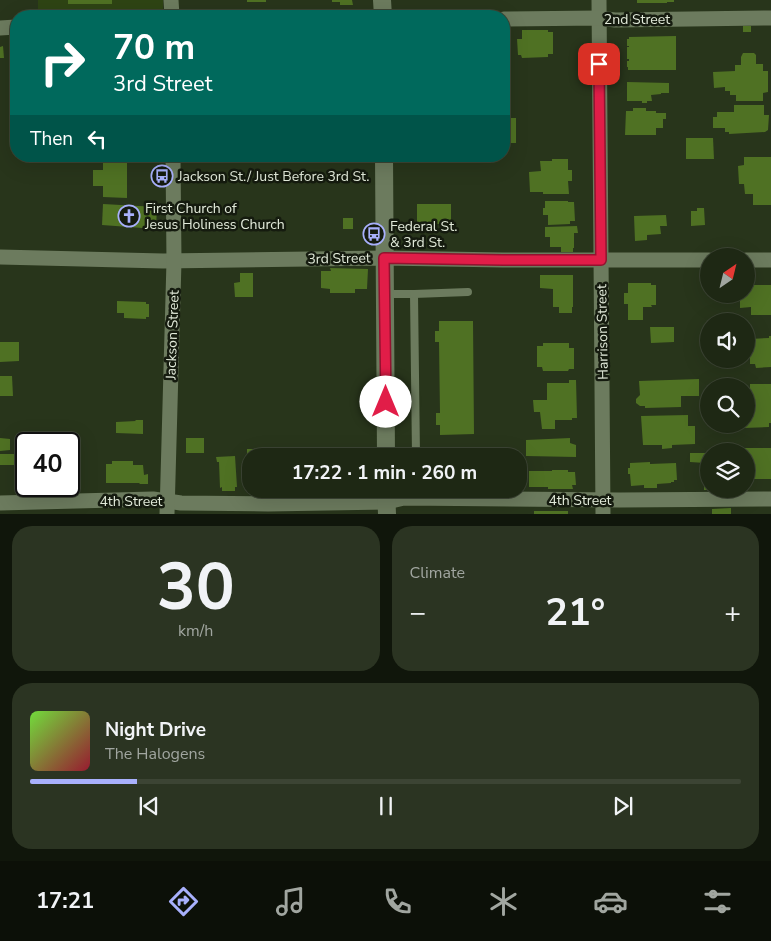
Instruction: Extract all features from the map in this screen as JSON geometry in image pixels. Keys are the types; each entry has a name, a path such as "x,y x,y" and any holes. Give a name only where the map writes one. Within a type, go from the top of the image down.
{"street":[{"name":"Harrison Street","path":"599,0 603,507"},
{"name":"2nd Street","path":"510,18 599,18 615,20 771,18"},
{"name":"Jackson Street","path":"167,507 174,261 173,162"},
{"path":"384,162 386,448"},
{"name":"3rd Street","path":"0,257 174,261 384,258 700,260"},
{"path":"755,260 771,260"},
{"name":"4th Street","path":"0,503 153,499 167,507 181,504 387,501 404,498 603,507 771,499"}],"lane":[{"path":"385,294 468,292"},
{"path":"414,294 416,448"}],"green space":[{"path":"38,0 163,0 163,10 38,10"}],"building":[{"path":"68,0 112,0 112,4 68,4"},
{"path":"247,0 266,0 266,2 247,2"},
{"path":"332,0 352,0 353,5 340,5 340,2 332,2"},
{"path":"637,0 674,0 674,2 637,3"},
{"path":"743,26 751,26 751,32 743,32"},
{"path":"522,30 548,30 548,32 553,32 553,54 548,54 548,57 522,58 521,55 518,55 517,39 522,39"},
{"path":"676,36 676,70 628,70 627,47 629,46 627,46 627,39 629,37"},
{"path":"3,46 4,58 0,58 0,47"},
{"path":"743,53 754,53 756,55 756,64 763,64 763,71 768,71 768,92 763,93 763,101 736,101 736,95 730,95 730,91 725,91 725,87 714,88 713,72 735,71 735,65 741,65"},
{"path":"627,82 669,83 669,93 651,95 652,101 647,101 647,103 627,101"},
{"path":"734,105 764,105 764,115 769,115 768,130 765,132 729,134 729,132 725,132 725,128 713,128 713,117 717,117 717,112 734,112"},
{"path":"633,108 646,108 646,111 666,113 666,119 663,119 663,128 656,128 656,135 625,135 626,111 633,111"},
{"path":"510,118 516,118 516,143 510,143"},
{"path":"686,138 713,138 714,159 686,159"},
{"path":"744,157 771,157 771,205 753,205 753,194 745,194 744,184 739,184 738,166 744,165"},
{"path":"552,159 568,159 568,170 572,170 572,181 568,181 569,194 530,192 529,172 541,171 540,161 552,161"},
{"path":"103,162 127,162 127,198 103,197 103,186 93,186 93,170 103,170"},
{"path":"545,201 574,202 575,221 570,221 570,224 548,225 548,215 543,215"},
{"name":"First Church of Jesus Holiness Church","path":"103,204 157,207 156,229 102,225"},
{"path":"417,204 451,204 451,224 417,224"},
{"path":"697,208 704,208 705,225 691,226 691,211 697,211"},
{"path":"666,215 667,226 660,226 661,234 647,235 647,240 635,241 634,216"},
{"path":"343,218 353,218 353,229 343,229"},
{"path":"577,226 578,233 574,233 573,252 561,252 561,247 550,247 550,237 545,237 545,227"},
{"path":"330,268 368,269 367,289 355,289 355,293 330,293 330,289 321,288 321,271 331,271"},
{"path":"240,273 253,273 253,297 235,297 234,283 240,282"},
{"path":"540,275 573,275 572,313 559,313 559,307 553,307 553,289 540,288"},
{"path":"628,283 651,283 651,285 656,285 656,305 643,307 643,320 628,320 628,304 624,304 624,293 628,293"},
{"path":"755,285 771,285 771,315 755,315 755,313 751,313 751,307 740,308 740,303 755,303"},
{"path":"117,301 146,302 146,304 149,304 149,317 146,317 146,319 124,318 124,313 117,313"},
{"path":"439,321 473,321 474,434 440,435 440,425 436,425 436,413 440,413 439,342 435,342 435,331 439,331"},
{"path":"650,327 674,327 674,342 651,343"},
{"path":"771,336 771,367 756,368 755,339 769,338"},
{"path":"0,342 19,342 19,361 0,362"},
{"path":"543,343 569,343 569,348 574,348 574,369 569,369 568,371 543,371 542,367 537,367 537,346 543,346"},
{"path":"0,376 12,376 13,396 0,396"},
{"path":"699,379 699,396 681,396 681,407 645,408 645,406 640,406 636,403 636,399 640,395 639,381"},
{"path":"569,380 576,380 577,418 572,418 572,420 555,420 555,429 542,429 540,412 534,412 533,400 547,400 547,383 569,383"},
{"path":"755,384 771,384 771,423 769,423 769,427 755,428"},
{"path":"688,415 688,426 695,426 695,444 672,445 672,448 662,449 662,445 643,445 641,416"},
{"path":"143,420 143,434 116,433 116,422"},
{"path":"0,438 10,439 10,450 0,451"},
{"path":"186,438 204,438 204,453 186,453"},
{"path":"570,438 570,443 576,445 576,457 527,456 526,440"},
{"path":"755,448 771,448 771,479 755,479"},
{"path":"690,453 700,453 700,463 690,462"},
{"path":"0,454 15,454 15,465 0,465"},
{"path":"235,456 237,487 235,487 235,491 222,491 222,487 220,488 219,462 217,462 216,457"},
{"path":"112,461 133,461 133,465 143,465 144,475 148,474 148,484 106,483 106,464 112,464"},
{"path":"650,462 650,464 676,463 677,480 671,483 657,484 657,488 644,488 644,485 631,486 630,474 628,474 630,463"},
{"path":"529,471 575,472 576,485 572,485 573,489 529,487"},
{"path":"731,508 731,514 712,514 712,509"},
{"path":"534,511 568,511 568,514 534,514"}],"place":[{"name":"Jackson St./ Just Before 3rd St.","path":"162,176"},
{"name":"First Church of Jesus Holiness Church","path":"129,216"},
{"name":"Federal St. & 3rd St.","path":"374,234"}],"route":[{"path":"386,402 384,258 601,260 599,64"}]}
